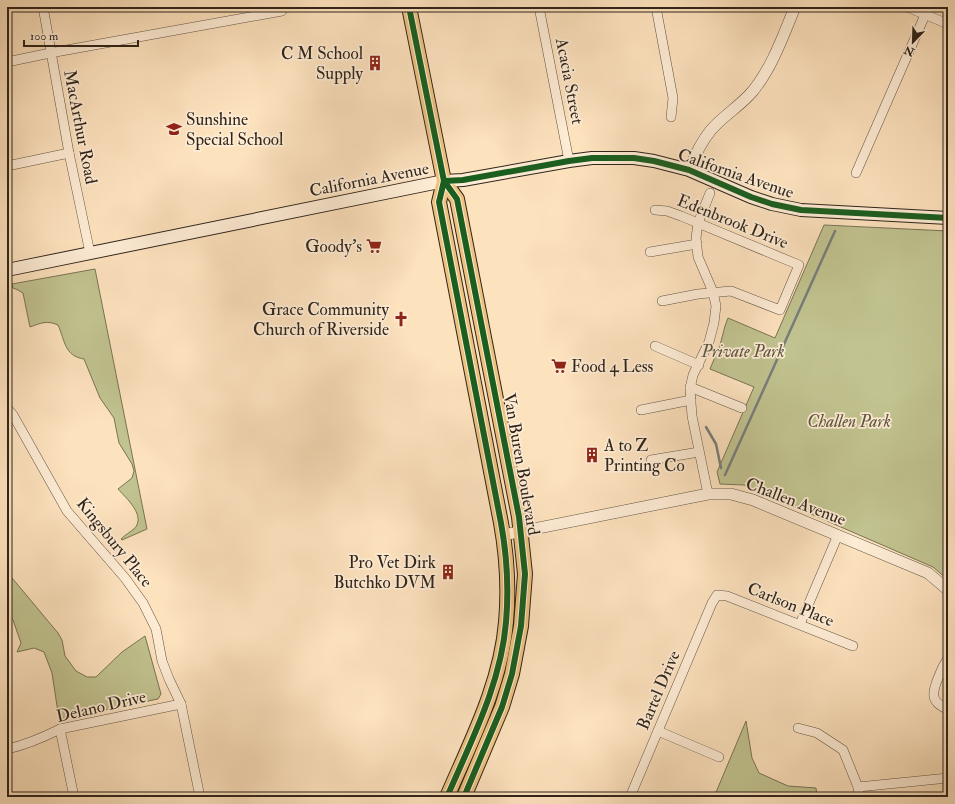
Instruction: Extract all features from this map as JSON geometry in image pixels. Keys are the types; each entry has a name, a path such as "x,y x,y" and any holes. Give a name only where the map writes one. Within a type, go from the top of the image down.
{"main road":[{"name":"Van Buren Boulevard","path":"409,7 444,181 457,199 521,532 524,574 524,599 520,634 512,674 507,692 464,797"},
{"name":"California Avenue","path":"7,270 444,181 466,179 592,158 634,158 654,161 689,170 751,197 772,204 801,210 948,218"},
{"name":"Van Buren Boulevard","path":"444,181 439,201 504,535 508,579 506,623 497,669 489,696 447,797"},
{"path":"508,579 514,592 512,625 514,631 520,634"},
{"path":"482,755 476,749 490,711 491,703 489,696"}],"street":[{"name":"MacArthur Road","path":"43,7 69,153 90,253"},
{"name":"Acacia Street","path":"539,7 569,161"},
{"path":"656,7 673,98 672,117"},
{"path":"689,170 700,144 712,129 752,93 775,53 795,7"},
{"path":"907,7 948,24"},
{"path":"7,62 282,11"},
{"path":"856,173 925,15"},
{"path":"7,166 69,153"},
{"path":"708,494 692,416 690,387 693,375 709,342 714,323 716,306 713,292 698,257 696,238 698,223 710,193"},
{"name":"Edenbrook Drive","path":"655,210 667,211 799,265 780,310 731,290 713,292"},
{"path":"650,252 697,244"},
{"path":"662,301 713,292"},
{"path":"656,346 698,365"},
{"path":"690,387 742,408"},
{"path":"641,410 691,400"},
{"name":"Kingsbury Place","path":"7,408 67,511 125,578 143,603 156,630 162,662 181,704 200,797"},
{"path":"650,460 699,452"},
{"name":"Challen Avenue","path":"504,535 708,494 731,494 753,500 928,572 948,590"},
{"path":"800,624 838,535"},
{"name":"Carlson Place","path":"717,595 727,596 853,646"},
{"name":"Bartel Drive","path":"630,797 712,603 717,595"},
{"path":"948,658 934,689 934,698 939,704 948,710"},
{"name":"Delano Drive","path":"7,749 34,741 60,730 181,704"},
{"path":"798,728 817,733 843,750 858,787 859,797"},
{"path":"60,730 74,797"},
{"path":"658,731 720,757"},
{"path":"858,787 948,778"}],"green space":[{"name":"Challen Park","path":"824,225 948,231 948,580 933,567 744,485 720,484 717,472 754,387 710,369 720,345 728,318 775,338"},
{"path":"95,269 147,529 122,540 121,539 134,529 138,519 137,513 130,502 118,489 132,478 134,471 132,464 119,443 114,418 100,398 84,359 72,355 64,342 58,325 47,322 30,327 23,293 13,288 12,284"},
{"path":"7,572 58,633 62,640 65,656 76,671 87,677 96,677 122,652 145,636 161,694 158,699 59,719 52,673 44,652 34,648 17,652 21,643 13,620 7,613"},
{"path":"746,721 752,758 759,773 788,786 816,788 817,797 714,797"}],"waterway":[{"path":"725,475 835,231"},
{"path":"706,427 716,444 721,468"}],"cycle path":[{"path":"409,7 444,181 439,202 501,523 507,572 506,622 498,668 484,712 447,797"},
{"path":"444,181 463,180 592,158 634,158 654,161 689,170 751,197 772,204 801,210 948,218"},
{"path":"444,181 457,199 519,517 525,574 521,626 512,674 502,707 464,797"}],"place":[{"name":"C M School Supply","path":"375,63"},
{"name":"Sunshine Special School","path":"174,129"},
{"name":"Goody's","path":"374,246"},
{"name":"Grace Community Church of Riverside","path":"401,319"},
{"name":"Food 4 Less","path":"559,366"},
{"name":"A to Z Printing Co","path":"592,455"},
{"name":"Pro Vet Dirk Butchko DVM","path":"448,572"}],"park label":[{"name":"Private Park","path":"743,351"}]}
